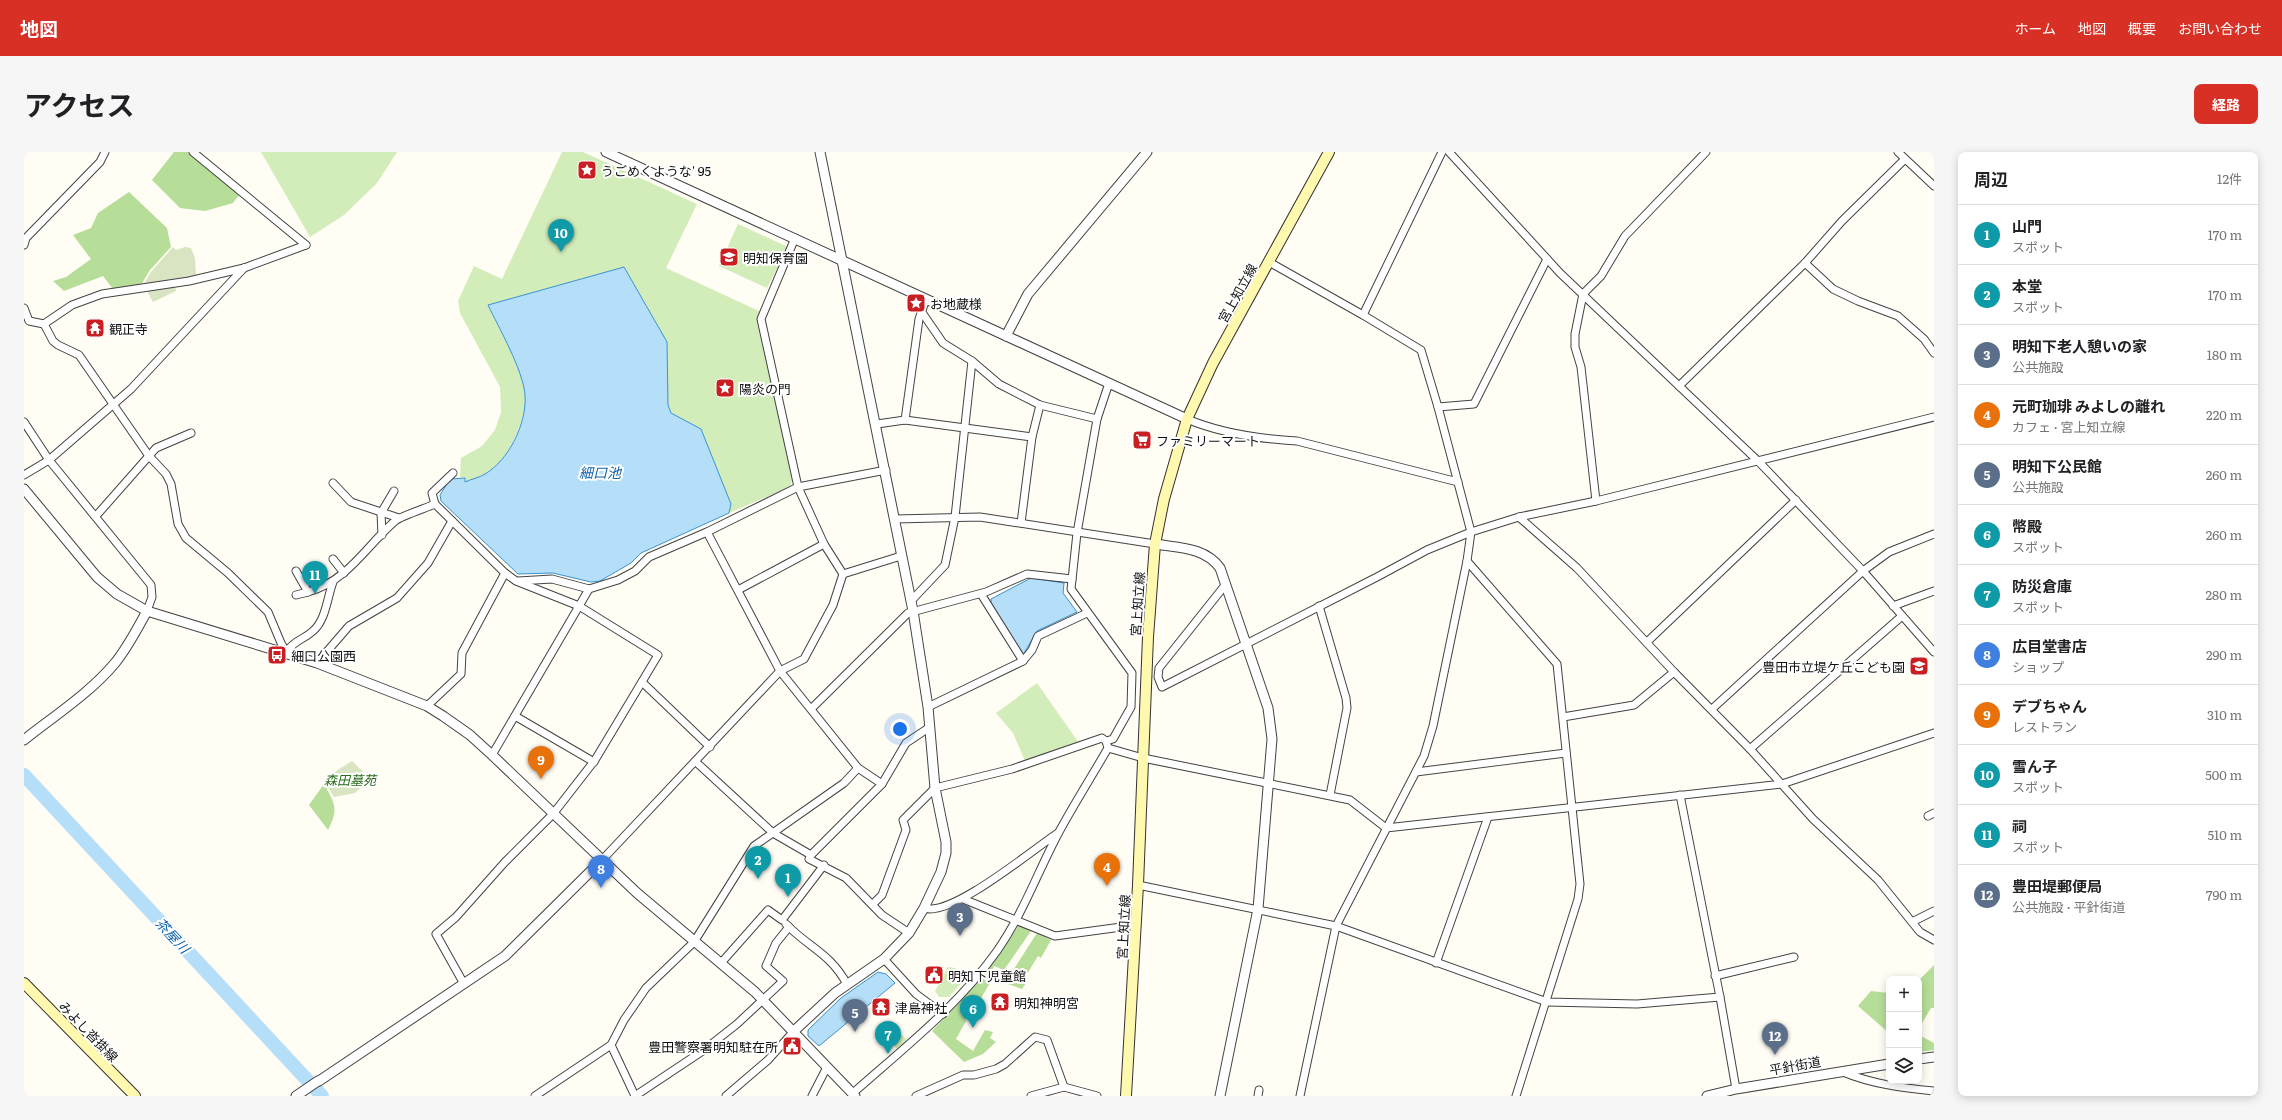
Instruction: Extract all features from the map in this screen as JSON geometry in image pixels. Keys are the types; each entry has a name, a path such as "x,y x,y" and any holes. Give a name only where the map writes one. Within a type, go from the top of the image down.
{"main road":[{"name":"宮上知立線","path":"1126,1096 1138,885 1148,637 1155,544 1164,499 1188,419 1213,363 1328,152"},
{"name":"みよし沓掛線","path":"24,983 135,1096"}],"street":[{"path":"24,246 26,238 100,162 105,152"},
{"path":"24,308 26,323 44,324 72,305 102,294 189,281 244,268 306,245 193,152"},
{"path":"606,152 1188,419 1226,430 1268,438 1297,441 1458,482"},
{"path":"726,1096 768,1060 794,1031 847,984 884,959 909,933 924,908 941,872 946,853 944,829 935,788 928,707 913,611 901,556 877,424 820,152"},
{"path":"1006,336 1028,294 1147,152"},
{"path":"1363,315 1442,152"},
{"path":"1449,152 1547,259 1758,461 1796,500 1934,652"},
{"path":"1596,501 1581,367 1575,347 1575,334 1583,294 1601,276 1625,236 1706,152"},
{"path":"1898,152 1934,186"},
{"path":"1680,386 1805,263 1842,221 1905,159"},
{"path":"795,238 761,319 798,486 824,544 843,574"},
{"path":"1438,407 1474,404 1547,259"},
{"path":"1269,262 1363,315 1421,350 1438,407 1471,532 1467,561 1433,726 1424,756 1336,926 1300,1096"},
{"path":"1805,263 1833,289 1858,301 1898,316 1924,339 1933,351"},
{"path":"24,476 48,460 142,378 244,268"},
{"path":"905,420 921,311 926,299"},
{"path":"921,311 943,343 972,361 999,384 1040,405 1097,419"},
{"path":"44,324 53,341 79,355 149,456 166,474 171,484 178,524 186,538 228,573 268,612 286,652"},
{"path":"911,601 945,565 955,517 972,361"},
{"path":"24,489 88,568 105,586 147,611 286,652 318,663 427,706 470,735 602,860 694,942 763,1000 854,1094 943,1014 970,986 998,950 1017,919 1059,832 1107,745 1113,739 1131,706 1132,672 1087,613 1071,589 1077,533 1097,419 1109,383"},
{"path":"1021,523 1032,437 1040,405"},
{"path":"1226,584 1159,668 1158,677 1162,687 1421,552 1471,532 1519,517 1596,501 1934,417"},
{"path":"877,424 905,420 1032,437"},
{"path":"24,422 48,460 152,584 152,597 147,611 131,641 115,663 95,683 24,740"},
{"path":"96,516 156,448 191,432"},
{"path":"516,581 552,579 589,589 618,580 635,570 650,557 707,532 798,486 886,470"},
{"path":"453,473 432,493 435,504 505,573 516,581 579,606 658,654 594,762 553,814 505,862 456,917 436,934 464,984"},
{"path":"333,483 351,502 399,518"},
{"path":"382,535 381,513 394,491"},
{"path":"1647,642 1796,500"},
{"path":"296,595 308,592 332,582 344,573 399,518 435,504"},
{"path":"895,519 980,517 1021,523 1198,551 1210,556 1220,568 1247,643 1268,708 1272,739 1258,909 1220,1096"},
{"path":"1519,517 1577,568 1814,818 1878,880 1914,921 1920,932 1934,940"},
{"path":"318,663 349,626 397,598 428,563 452,521"},
{"path":"707,532 780,671 812,708 858,768 882,784"},
{"path":"1712,709 1862,571 1889,552 1934,534"},
{"path":"738,590 824,544"},
{"path":"843,574 901,556"},
{"path":"333,559 344,573"},
{"path":"1467,561 1557,664 1580,884 1578,899 1516,1096"},
{"path":"296,571 308,592"},
{"path":"427,706 461,674 462,653 505,573"},
{"path":"296,1096 505,956 602,860 696,762 780,671 804,659 832,605 843,574"},
{"path":"812,708 908,613 981,594 1027,574 1072,580"},
{"path":"286,652 294,642 312,632 319,624 332,582"},
{"path":"492,755 589,589"},
{"path":"1893,606 1934,591"},
{"path":"981,594 1023,661"},
{"path":"1319,606 1346,698 1347,708 1330,795"},
{"path":"928,707 1023,661 1032,650 1038,636 1087,613"},
{"path":"1750,749 1902,616"},
{"path":"1563,717 1634,705 1674,672"},
{"path":"642,682 710,747"},
{"path":"515,716 594,762"},
{"path":"909,933 882,914 846,878 824,865 809,859 811,855 882,784 906,743 930,727"},
{"path":"873,904 882,895 906,830 903,820 935,788 1012,769 1102,738 1107,745 1143,758 1350,800 1386,828 1782,784 1934,733"},
{"path":"1416,772 1566,753"},
{"path":"696,762 773,833 811,855"},
{"path":"535,1096 611,1045 624,1020 646,988 694,942 754,846 844,783 858,768"},
{"path":"1680,795 1720,997 1736,1089"},
{"path":"1436,963 1488,816"},
{"path":"924,908 936,910 963,899 1059,832"},
{"path":"782,920 824,865"},
{"path":"1138,885 1336,926 1546,1002 1637,1004 1720,997"},
{"path":"963,899 1017,919 1055,936 1136,926"},
{"path":"720,963 768,910 827,956 838,968 847,984"},
{"path":"1914,921 1934,911"},
{"path":"611,1045 635,1096 704,1050 737,1024 783,981 766,966 776,943 789,927"},
{"path":"1715,976 1794,957"},
{"path":"884,959 916,994 943,1014"},
{"path":"916,1096 963,1076 974,1075 1001,1067 1036,1036 1047,1040 1064,1088"},
{"path":"1922,1059 1934,1057"},
{"name":"平針街道","path":"1707,1096 1736,1089 1886,1064"},
{"path":"812,1096 827,1067"},
{"path":"1841,1071 1857,1078 1892,1086 1934,1091"},
{"path":"1031,1096 1064,1088 1097,1096"}],"green space":[{"path":"174,152 188,152 240,194 233,203 205,211 180,208 152,180"},
{"path":"261,152 397,152 377,183 344,215 310,237"},
{"path":"562,152 583,152 697,204 666,268 761,312 759,318 792,480 790,487 729,513 731,504 677,418 671,413 668,405 488,305 520,374 525,395 525,406 514,440 501,460 480,477 465,482 465,478 460,477 461,458 482,446 495,430 501,412 500,387 460,313 458,301 474,266 502,279"},
{"path":"129,192 167,228 171,247 150,270 141,285 113,289 103,276 64,291 53,281 66,277 91,259 73,235 91,228 98,213"},
{"path":"738,224 788,247 767,288 719,266"},
{"path":"173,247 176,250 185,247 191,248 195,258 196,276 144,284 151,272"},
{"path":"175,286 176,291 153,302 147,291"},
{"path":"1037,683 1079,743 1025,761 1013,733 996,713"},
{"name":"森田墓苑","path":"352,761 370,779 355,793 334,797 326,784 333,773"},
{"path":"324,784 331,797 334,807 334,817 328,830 309,805"},
{"path":"1020,924 1031,931 1004,970 994,966 989,977 985,974"},
{"path":"1037,933 1051,940 1041,958 1038,956 1024,979 1026,983 1022,989 1005,983"},
{"path":"1934,965 1934,1008 1931,1008 1922,1023 1922,1012 1922,977"},
{"path":"948,967 955,968 967,977 949,997 939,997 935,991"},
{"path":"982,978 990,983 981,998 975,995 963,1013 966,1021 956,1039 973,1051 985,1030 993,1032 990,1038 996,1042 983,1054 964,1062 932,1031"},
{"path":"1871,991 1886,993 1886,1030 1858,1006"},
{"path":"899,1032 907,1040 897,1049 890,1040"},
{"path":"1922,1037 1934,1043 1934,1050 1922,1052"}],"water":[{"name":"細口池","path":"624,267 667,342 668,405 671,413 701,429 731,504 729,513 641,553 631,563 600,581 591,582 553,573 518,574 441,501 440,495 450,479 465,478 465,482 483,475 494,468 509,450 520,429 525,406 523,385 510,349 488,305"},
{"path":"1031,578 1064,583 1063,593 1077,612 1037,631 1023,655 991,603 991,599"},
{"path":"878,972 886,974 895,983 819,1046 808,1036 808,1030 841,998"}],"waterway":[{"name":"茶屋川","path":"24,775 322,1096"}],"place":[{"name":"うごめくような' 95","path":"587,170"},
{"name":"雪ん子","path":"561,252"},
{"name":"明知保育園","path":"729,257"},
{"name":"お地蔵様","path":"916,303"},
{"name":"観正寺","path":"95,328"},
{"name":"陽炎の門","path":"725,388"},
{"name":"ファミリーマート","path":"1142,440"},
{"name":"祠","path":"315,594"},
{"name":"細口公園西","path":"277,655"},
{"name":"豊田市立堤ケ丘こども園","path":"1919,666"},
{"name":"デブちゃん","path":"541,779"},
{"name":"本堂","path":"758,879"},
{"name":"元町珈琲 みよしの離れ","path":"1107,886"},
{"name":"広目堂書店","path":"601,888"},
{"name":"山門","path":"788,897"},
{"name":"明知下老人憩いの家","path":"960,936"},
{"name":"明知下児童館","path":"934,975"},
{"name":"明知神明宮","path":"1000,1002"},
{"name":"津島神社","path":"881,1007"},
{"name":"幣殿","path":"973,1028"},
{"name":"明知下公民館","path":"855,1032"},
{"name":"豊田警察署明知駐在所","path":"792,1046"},
{"name":"防災倉庫","path":"888,1054"},
{"name":"豊田堤郵便局","path":"1775,1055"}]}
